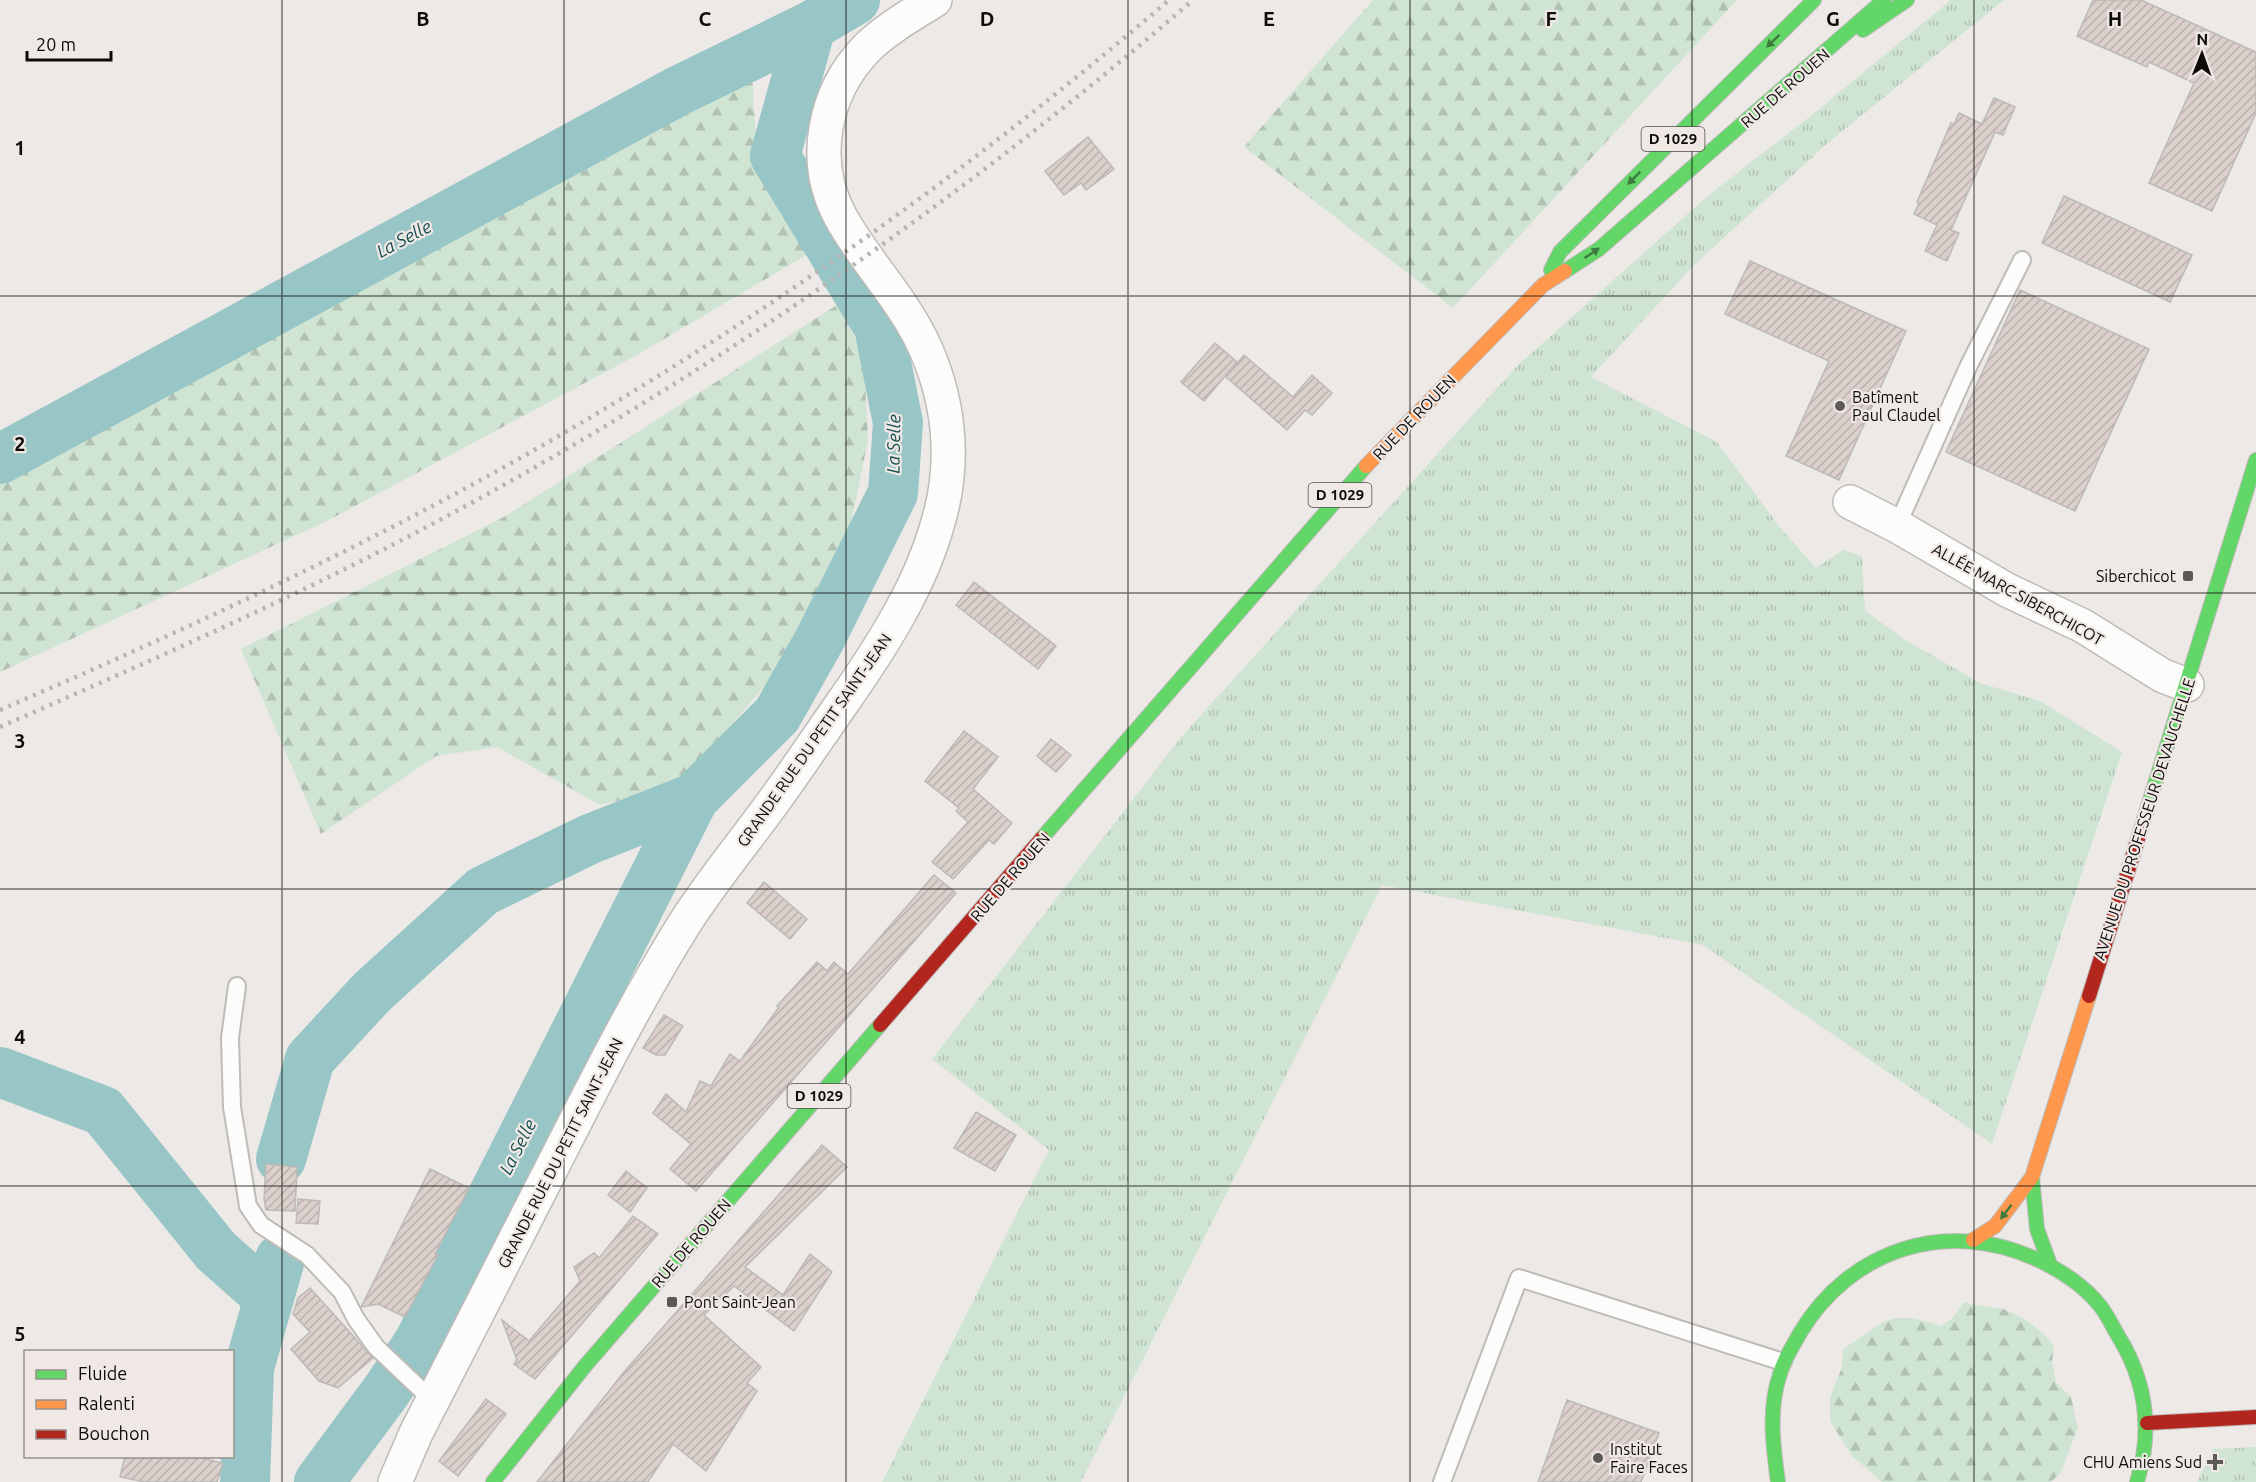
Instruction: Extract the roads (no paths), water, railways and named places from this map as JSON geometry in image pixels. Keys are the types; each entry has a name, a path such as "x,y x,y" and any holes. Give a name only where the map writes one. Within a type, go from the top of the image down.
{"main road":[{"name":"RUE DE ROUEN","path":"1543,285 1560,252 1814,0"},
{"name":"RUE DE ROUEN","path":"493,1482 632,1312 1352,481 1543,285 1599,249 1823,56 1884,0"},
{"path":"1823,56 1907,0"},
{"name":"AVENUE DU PROFESSEUR DEVAUCHELLE","path":"2032,1178 2256,460"},
{"path":"1972,1240 1995,1226 2032,1178"},
{"path":"2032,1178 2037,1229 2049,1262"},
{"path":"1778,1482 1772,1409 1783,1362 1805,1319 1838,1284 1853,1272 1898,1248 1924,1242 1972,1240 2012,1246 2049,1262 2088,1291 2120,1329 2139,1374 2146,1424 2141,1470 2137,1482"},
{"path":"2146,1424 2256,1417"}],"street":[{"name":"GRANDE RUE DU PETIT SAINT-JEAN","path":"395,1482 421,1391 592,1089 656,970 692,913 773,802 883,642 931,546 946,488 949,456 944,400 923,343 907,313 840,215 826,176 825,144 831,106 838,87 850,67 871,44 935,0"},
{"name":"ALLÉE MARC SIBERCHICOT","path":"1850,502 2007,590 2082,626 2163,676 2187,685"}],"lane":[{"path":"1896,526 1969,365 2022,260"},
{"path":"237,986 230,1038 232,1107 248,1206 261,1225 307,1255 342,1292 356,1319 376,1347 421,1391"},
{"path":"1442,1482 1519,1278 1783,1362"}],"waterway":[{"name":"La Selle","path":"319,1482 387,1390 419,1342 694,798 777,715 820,639 893,493 898,423 879,327 775,156 811,26 855,0"},
{"name":"La Selle","path":"0,459 678,91 811,26"},
{"name":"La Selle","path":"281,1159 310,1059 372,992 483,891 590,839 694,798"},
{"name":"La Selle","path":"0,1072 103,1111 216,1251 269,1298"},
{"name":"La Selle","path":"245,1482 249,1368 280,1259"}],"railway":[{"path":"0,710 156,641 311,568 463,490 611,405 757,313 898,214 1036,110 1169,0"},
{"path":"0,727 184,645 365,559 476,501 584,439 796,305 899,233 999,158 1193,0"}],"place":[{"name":"Batîment Paul Claudel","path":"1840,406"},
{"name":"Siberchicot","path":"2188,576"},
{"name":"Pont Saint-Jean","path":"672,1302"},
{"name":"Institut Faire Faces","path":"1598,1458"},
{"name":"CHU Amiens Sud","path":"2215,1462"}]}
